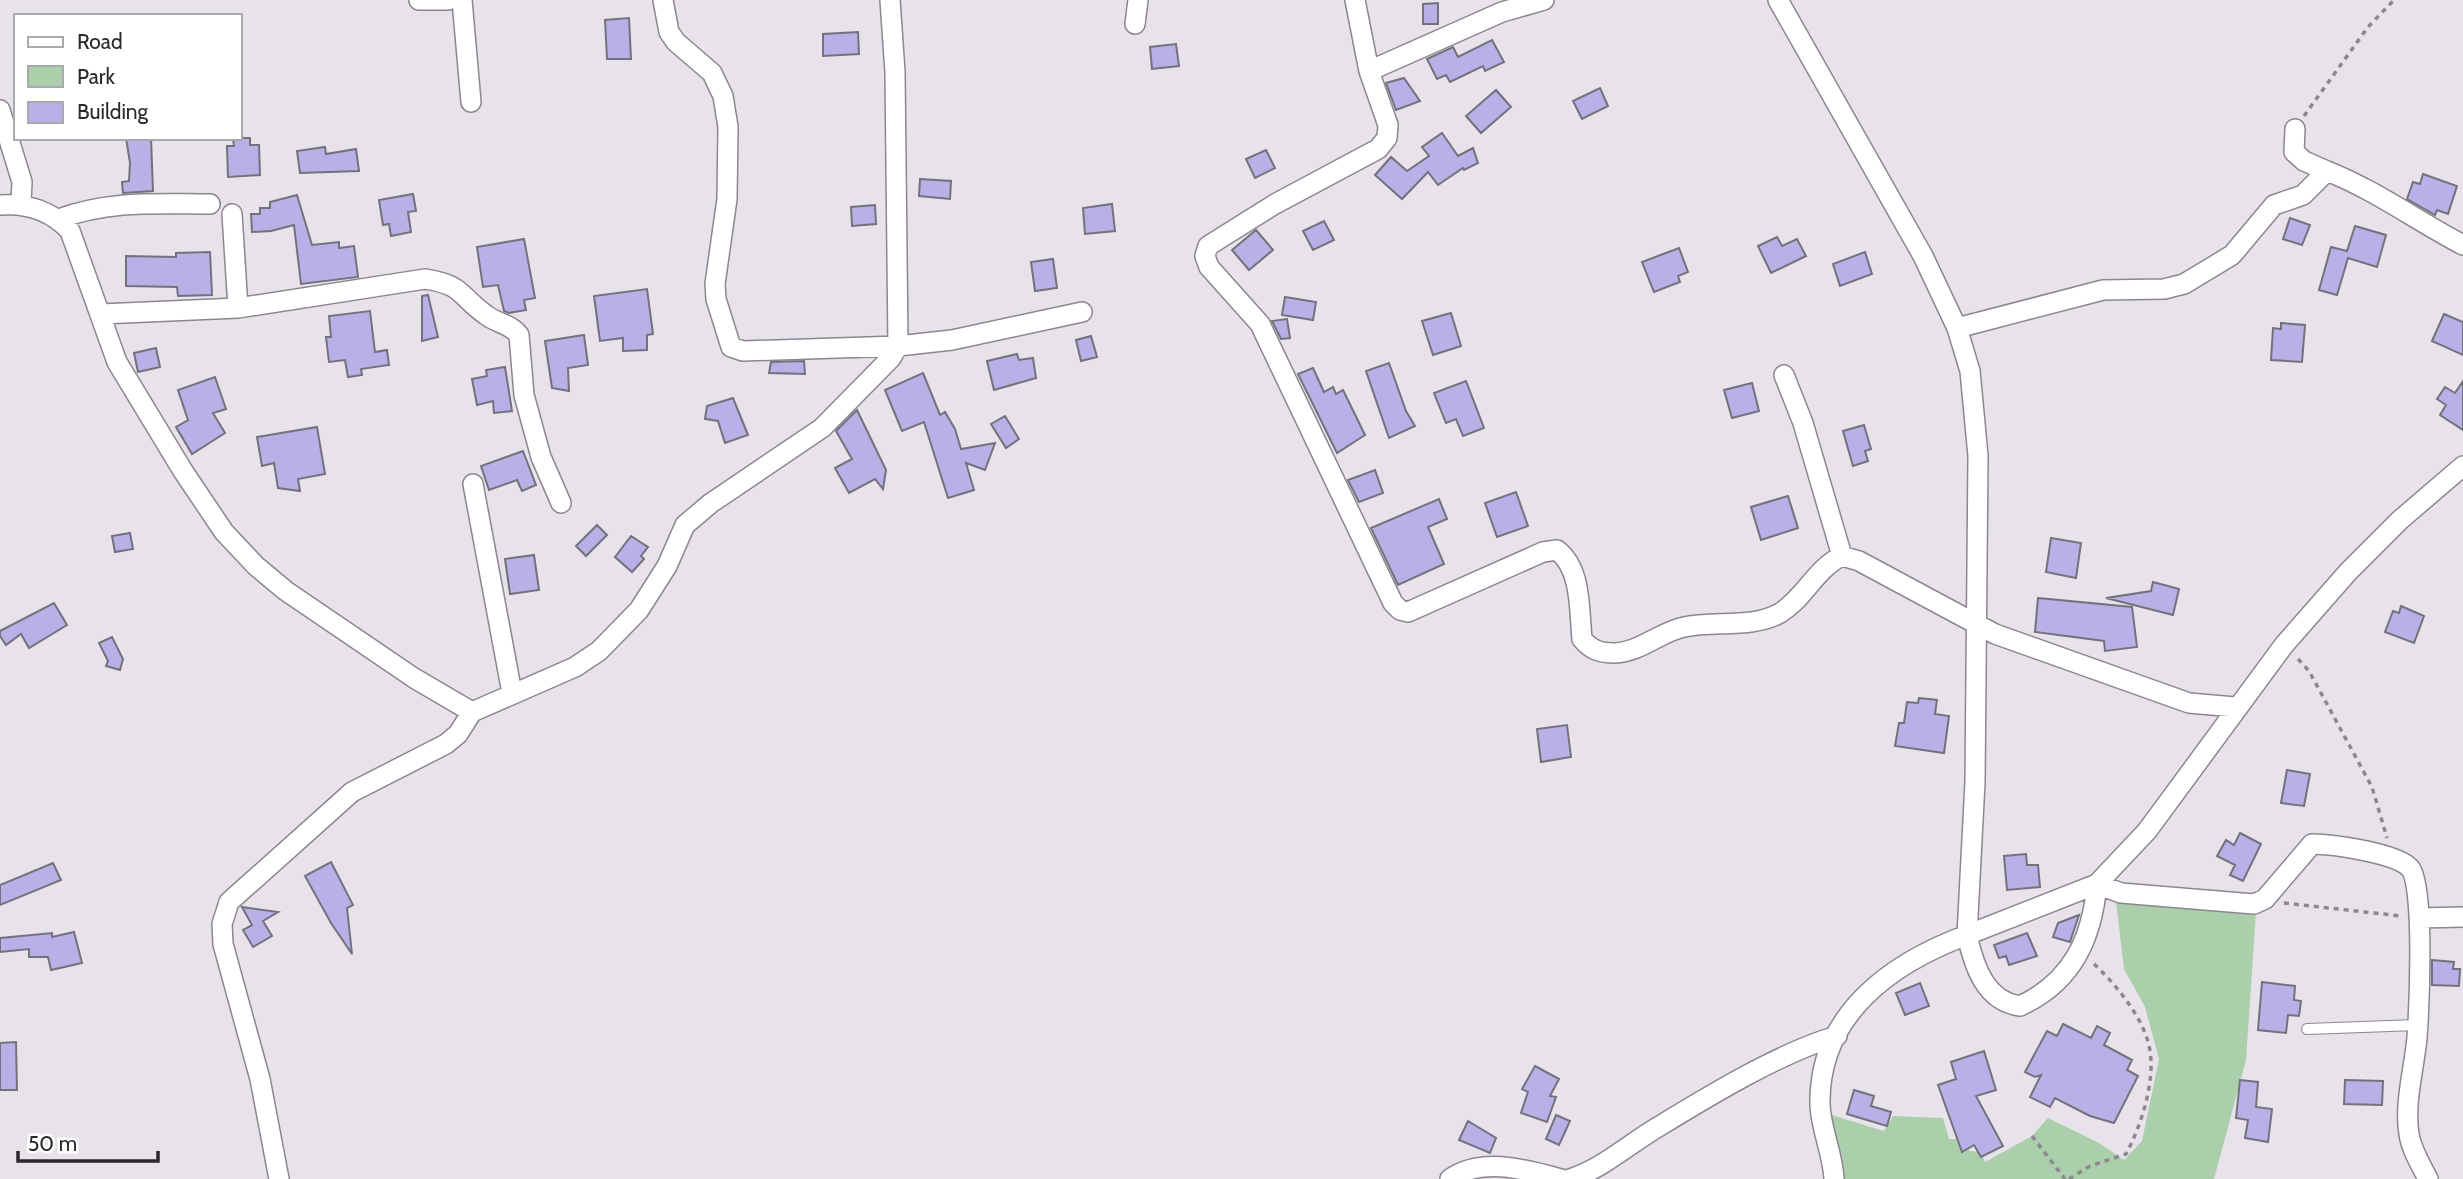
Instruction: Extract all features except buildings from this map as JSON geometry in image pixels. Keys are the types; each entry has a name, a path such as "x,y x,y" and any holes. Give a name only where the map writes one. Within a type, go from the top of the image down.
{"street":[{"path":"419,0 448,0"},
{"path":"461,0 471,102"},
{"path":"663,0 669,32 712,73 723,96 728,127 727,199 715,284 727,343 743,351 898,346 952,341 1082,312"},
{"path":"279,1179 260,1079 223,944 222,923 229,902 352,792 446,744 458,734 472,712 576,667 599,652 639,610 657,584 685,525 711,503 822,428 878,372 898,346 895,72 890,0"},
{"path":"1135,24 1138,0"},
{"path":"1355,0 1369,71 1388,125 1387,138 1378,149 1275,204 1209,246 1205,256 1209,267 1261,324 1393,603 1400,610 1408,612 1543,552 1557,550 1567,558 1574,572 1582,639 1589,648 1618,653 1685,626 1760,620 1780,613 1831,561 1842,556"},
{"path":"1369,71 1502,12 1544,0"},
{"path":"1778,0 1850,122 1923,256 1957,328 1970,371 1978,456 1975,782 1967,935 1971,954 1985,985 1996,998 2007,1004 2020,1006 2044,995 2064,976 2078,953 2095,911 2098,884"},
{"path":"0,110 22,182 21,204"},
{"path":"2295,129 2294,152 2304,161 2358,184 2414,220 2463,245"},
{"path":"1957,328 2103,290 2164,289 2184,284 2232,255 2274,205 2303,195 2326,172"},
{"path":"0,205 21,204 59,219 75,242 117,362 183,471 225,532 256,566 414,678 472,712"},
{"path":"59,219 107,205 210,204"},
{"path":"232,214 238,308"},
{"path":"101,314 238,308 425,279 447,282 458,288 486,315 514,329 519,335 524,395 541,457 561,503"},
{"path":"1784,374 1803,423 1842,556 1994,634 2189,703 2235,707"},
{"path":"1834,1179 1820,1107 1822,1081 1837,1036 1866,993 1896,967 1967,935 2098,884 2147,831 2235,707 2284,645 2348,572 2400,520 2463,466"},
{"path":"473,484 512,693"},
{"path":"2098,884 2121,893 2254,904 2265,899 2312,844 2329,844 2390,858 2409,866 2416,877 2419,918 2417,1025 2409,1136 2427,1179"},
{"path":"2419,918 2463,917"},
{"path":"1570,1179 1584,1175 1658,1127 1807,1045 1837,1036"},
{"path":"1450,1179 1481,1167 1520,1168 1561,1179"}],"lane":[{"path":"2307,1029 2417,1025"}],"path":[{"path":"2295,129 2368,27 2393,0"},
{"path":"2284,645 2309,671 2372,787 2385,823 2390,858"},
{"path":"2265,899 2302,906 2419,918"},
{"path":"2032,1136 2067,1179 2091,1166 2126,1154 2135,1138 2150,1078 2150,1049 2117,985 2078,953"}],"green space":[{"path":"2116,901 2256,912 2246,1060 2214,1179 1844,1179 1828,1114 1884,1131 1893,1116 1943,1118 1949,1139 1960,1139 1970,1151 1981,1152 1985,1162 2032,1136 2048,1118 2099,1143 2124,1160 2142,1141 2159,1059 2145,1007 2124,969"}]}
